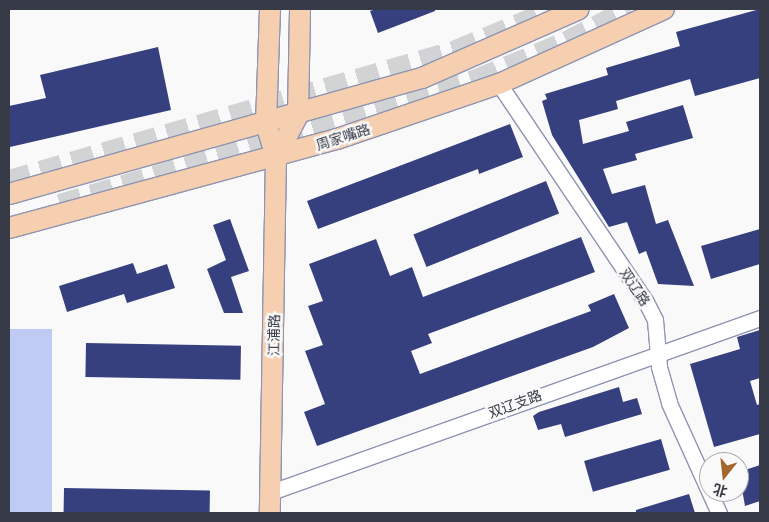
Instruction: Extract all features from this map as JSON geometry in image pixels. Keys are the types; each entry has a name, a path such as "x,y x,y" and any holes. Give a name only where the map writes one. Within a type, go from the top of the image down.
{"main road":[{"name":"江浦路","path":"270,9 266,124 276,157 270,513"},
{"name":"江浦路","path":"276,157 298,115 300,9"},
{"path":"9,194 266,124 422,78 579,9"},
{"name":"周家嘴路","path":"9,228 276,157 499,84 664,9"}],"street":[{"name":"双辽路","path":"499,84 646,302 655,320 658,352 684,443 719,513"},
{"name":"双辽支路","path":"271,492 658,352 760,318"}],"shaded area":[{"path":"9,329 52,329 52,513 9,513"}],"building":[{"path":"376,9 435,9 435,11 378,33 370,11"},
{"path":"760,9 760,78 695,96 690,79 616,101 618,109 579,120 583,144 629,131 626,122 683,105 693,138 635,154 637,160 603,169 612,194 645,185 656,224 668,220 694,286 658,284 646,251 639,254 627,222 609,227 552,135 542,101 547,99 545,94 608,75 606,68 680,46 676,32"},
{"path":"158,47 171,110 10,147 9,106 46,98 40,75"},
{"path":"510,124 523,157 479,174 478,169 318,229 307,201"},
{"path":"546,181 559,213 427,267 413,235"},
{"path":"230,219 249,271 231,277 243,313 224,313 207,269 226,260 213,225"},
{"path":"760,229 760,264 711,279 701,246"},
{"path":"581,237 595,272 428,334 432,343 411,351 420,374 591,311 588,305 614,294 629,328 593,347 317,446 304,412 325,404 305,351 323,345 308,306 323,301 309,264 376,239 390,276 412,267 423,297"},
{"path":"133,263 137,274 167,264 175,288 127,303 124,294 67,312 59,286"},
{"path":"760,330 760,378 750,381 757,405 760,404 760,434 714,447 690,364 740,349 737,337"},
{"path":"86,343 241,346 240,380 85,377"},
{"path":"619,387 623,402 637,398 642,414 565,437 561,424 538,430 533,416 539,412"},
{"path":"661,439 670,470 593,492 584,461"},
{"path":"760,465 760,501 745,506 744,502 749,502 749,469"},
{"path":"64,488 210,491 210,513 64,513"},
{"path":"689,494 695,513 636,513 636,510"}],"tunnel":[{"path":"60,205 477,80 567,42 630,9"},
{"path":"9,181 456,51 542,15"}]}
